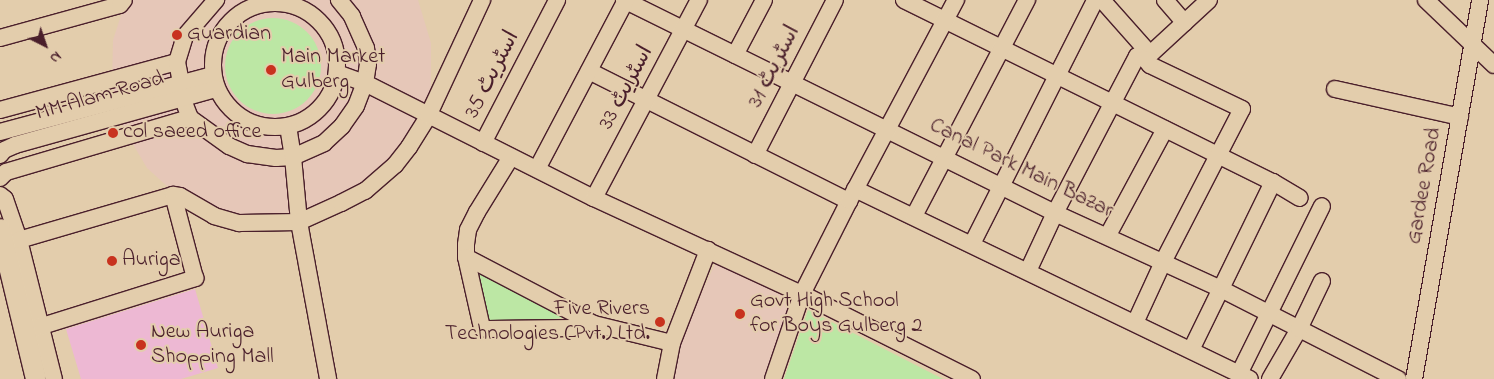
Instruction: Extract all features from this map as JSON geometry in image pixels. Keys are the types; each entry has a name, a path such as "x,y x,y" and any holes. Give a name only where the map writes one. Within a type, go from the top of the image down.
{"main road":[{"path":"0,229 36,379"},
{"path":"0,270 27,346"}],"street":[{"path":"0,38 120,6 124,0"},
{"path":"216,0 184,36 177,62 190,118 229,146 247,154 276,158 294,157 324,143 342,126 356,106 366,83 368,64 366,48 352,16 339,0"},
{"path":"19,240 174,195 180,196 214,216 239,223 299,222 365,191 395,165 428,116 482,0"},
{"name":"اسٹریٹ 35","path":"483,143 557,0"},
{"path":"536,169 625,0"},
{"name":"Canal Park Main Bazar","path":"625,0 1055,213 1108,235 1270,313 1398,379"},
{"name":"اسٹریٹ 33","path":"594,198 699,0"},
{"path":"735,55 764,0"},
{"name":"اسٹریٹ 31","path":"755,155 835,0"},
{"path":"904,0 1218,155 1300,198"},
{"path":"773,379 802,294 852,195 956,0"},
{"path":"914,216 1027,0"},
{"path":"972,244 1095,0"},
{"path":"1102,0 1148,56 1150,64 1242,109 1163,262 1135,323"},
{"path":"1165,0 1185,23"},
{"path":"1028,271 1055,213 1137,56 1148,56 1209,0"},
{"path":"1426,0 1494,65"},
{"name":"Gardee Road","path":"1414,379 1480,0"},
{"path":"245,4 304,4 330,35 337,60 337,73 331,91 321,107 306,119 288,126 273,128 245,121 228,107 215,82 212,59 216,44 245,4"},
{"path":"0,110 177,62"},
{"path":"589,71 755,155 852,195 914,216 1245,376 1270,313 1322,206"},
{"path":"337,73 366,83 428,116 594,198 802,294 972,379"},
{"name":"MM Alam Road","path":"0,132 215,82"},
{"path":"1336,89 1460,117"},
{"name":"MM Alam Road","path":"0,155 4,150 15,145 182,90"},
{"path":"0,178 6,172 190,118"},
{"path":"288,126 294,157 299,222 328,379"},
{"path":"1108,235 1165,129"},
{"path":"511,157 468,230 466,257 482,328 565,328 577,326 585,320"},
{"path":"1190,350 1221,290 1272,182"},
{"path":"0,195 6,199 19,240 39,326 54,379"},
{"path":"39,326 195,278 174,195"},
{"path":"665,379 672,343 708,250"},
{"path":"466,257 601,327 672,343"},
{"path":"1270,379 1299,329 1322,280"}],"shaded area":[{"path":"126,0 418,0 431,43 431,89 418,132 394,170 274,227 180,198 147,168 124,129 112,85 113,40"},
{"name":"Govt High School for Boys Gulberg 2","path":"716,262 793,297 766,379 674,379 684,331"}],"green space":[{"path":"273,18 291,22 307,32 317,48 321,66 317,84 307,100 291,110 273,114 255,110 239,100 229,84 225,66 229,48 239,32 255,22"},
{"path":"474,265 570,317 491,327 485,325"},
{"path":"808,310 943,379 784,379"}],"building":[{"name":"New Auriga Shopping Mall","path":"195,289 218,368 181,379 81,379 66,329"}],"place":[{"name":"Guardian","path":"177,35"},
{"name":"Main Market Gulberg","path":"271,70"},
{"name":"col saeed office","path":"113,133"},
{"name":"Auriga","path":"112,261"},
{"name":"Govt High School for Boys Gulberg 2","path":"740,314"},
{"name":"Five Rivers Technologies (Pvt.) Ltd.","path":"660,322"},
{"name":"New Auriga Shopping Mall","path":"141,345"}]}
